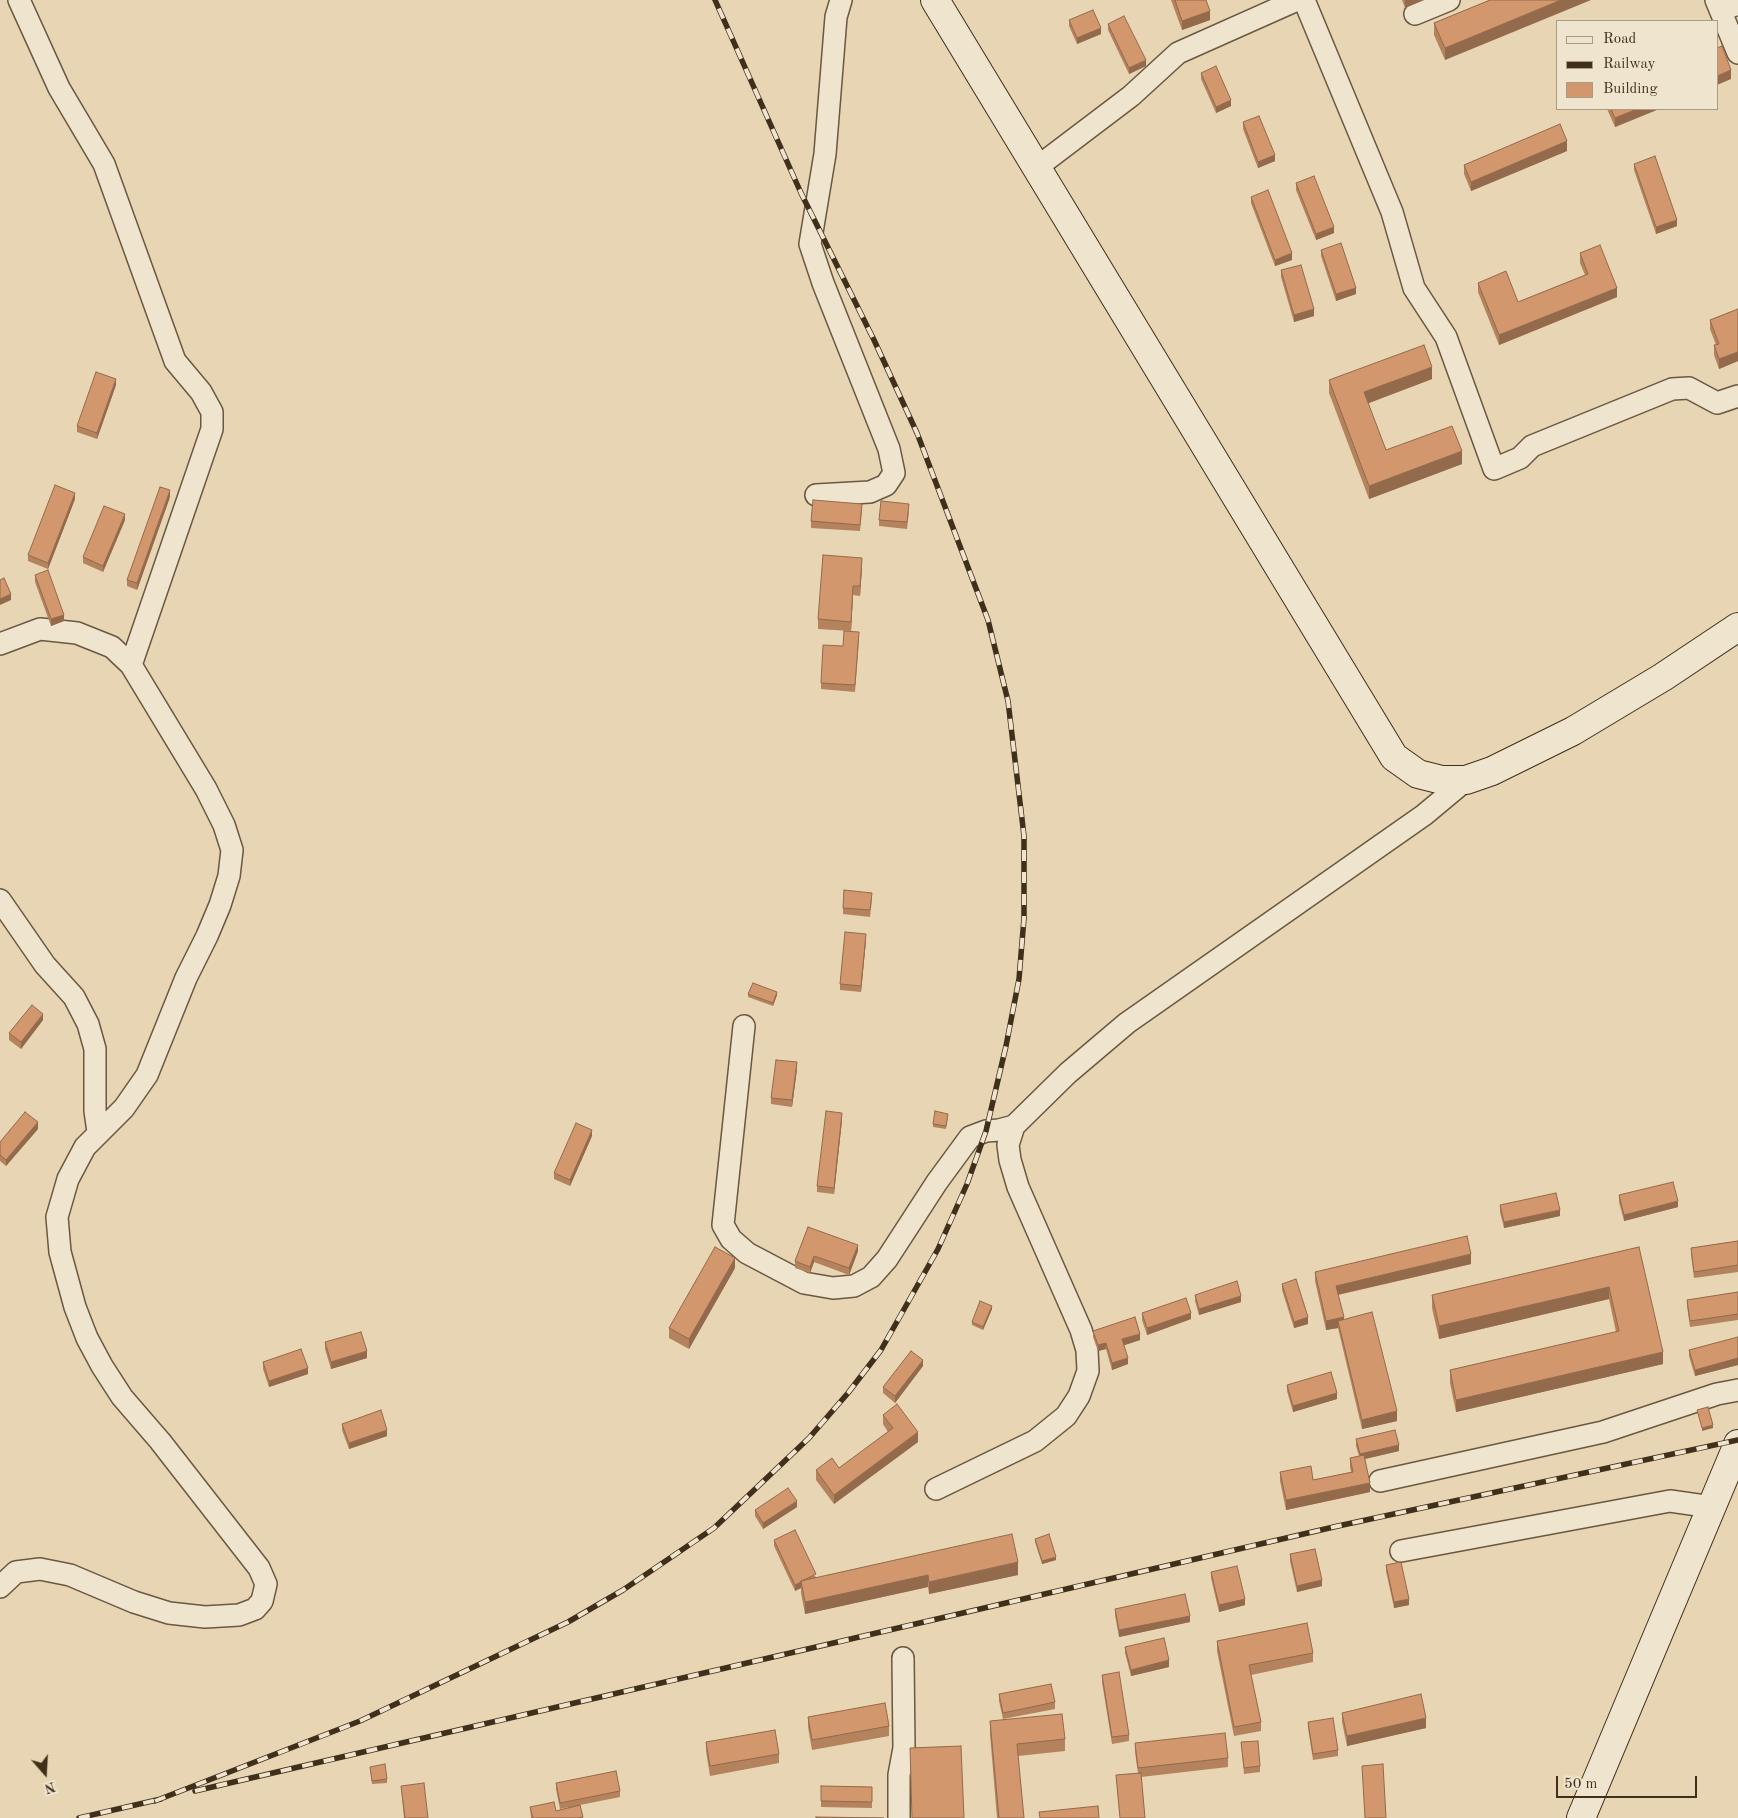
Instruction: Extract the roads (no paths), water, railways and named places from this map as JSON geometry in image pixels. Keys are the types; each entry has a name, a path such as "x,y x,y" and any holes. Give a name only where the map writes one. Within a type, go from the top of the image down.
{"street":[{"path":"19,0 59,88 104,164 174,361 201,392 212,412 212,429 131,665"},
{"path":"816,495 870,492 886,485 894,473 889,449 823,283 810,244 825,154 836,16 841,0"},
{"path":"935,0 1394,757 1418,774 1442,780 1466,780 1492,771 1573,731 1663,677 1738,627"},
{"path":"1036,168 1131,96 1178,52 1297,0"},
{"path":"1304,0 1392,212 1414,288 1446,337 1494,469 1520,458 1532,446 1672,389 1689,388 1717,403 1738,396"},
{"path":"1415,14 1449,0"},
{"path":"1725,5 1738,53"},
{"path":"0,644 40,629 77,633 112,647 131,665 206,789 224,825 232,850 229,876 220,905 208,936 186,978 147,1075 124,1108 85,1147 68,1179 57,1217 60,1252 75,1307 87,1338 102,1366 122,1397 160,1441 259,1568 266,1584 262,1601 255,1609 239,1615 205,1617 169,1613 134,1602 70,1575 40,1569 16,1572 0,1587"},
{"path":"936,1489 1035,1441 1066,1416 1080,1396 1088,1371 1087,1350 1081,1330 1018,1187 1010,1160 1008,1144 1014,1126 1068,1073 1127,1022 1424,815 1466,780"},
{"path":"0,900 45,964 74,997 88,1024 95,1049 95,1112 98,1132"},
{"path":"744,1026 723,1225 731,1239 748,1252 804,1283 832,1288 854,1286 871,1278 887,1259 937,1182 970,1137 986,1131 1014,1126"},
{"path":"1380,1481 1603,1432 1717,1394 1738,1390"},
{"path":"1581,1818 1712,1507 1732,1471 1738,1444"},
{"path":"1401,1551 1670,1501 1712,1507"},
{"path":"899,1818 899,1775 904,1748 904,1658"}],"railway":[{"path":"155,1801 360,1721 568,1622 623,1590 714,1528 809,1438 848,1393 881,1350 938,1249 967,1184 986,1131 1006,1046 1019,979 1024,918 1024,836 1008,701 988,620 917,433 874,340 801,193 715,0"},
{"path":"195,1791 1338,1526 1738,1440"},
{"path":"79,1818 161,1799"}]}
